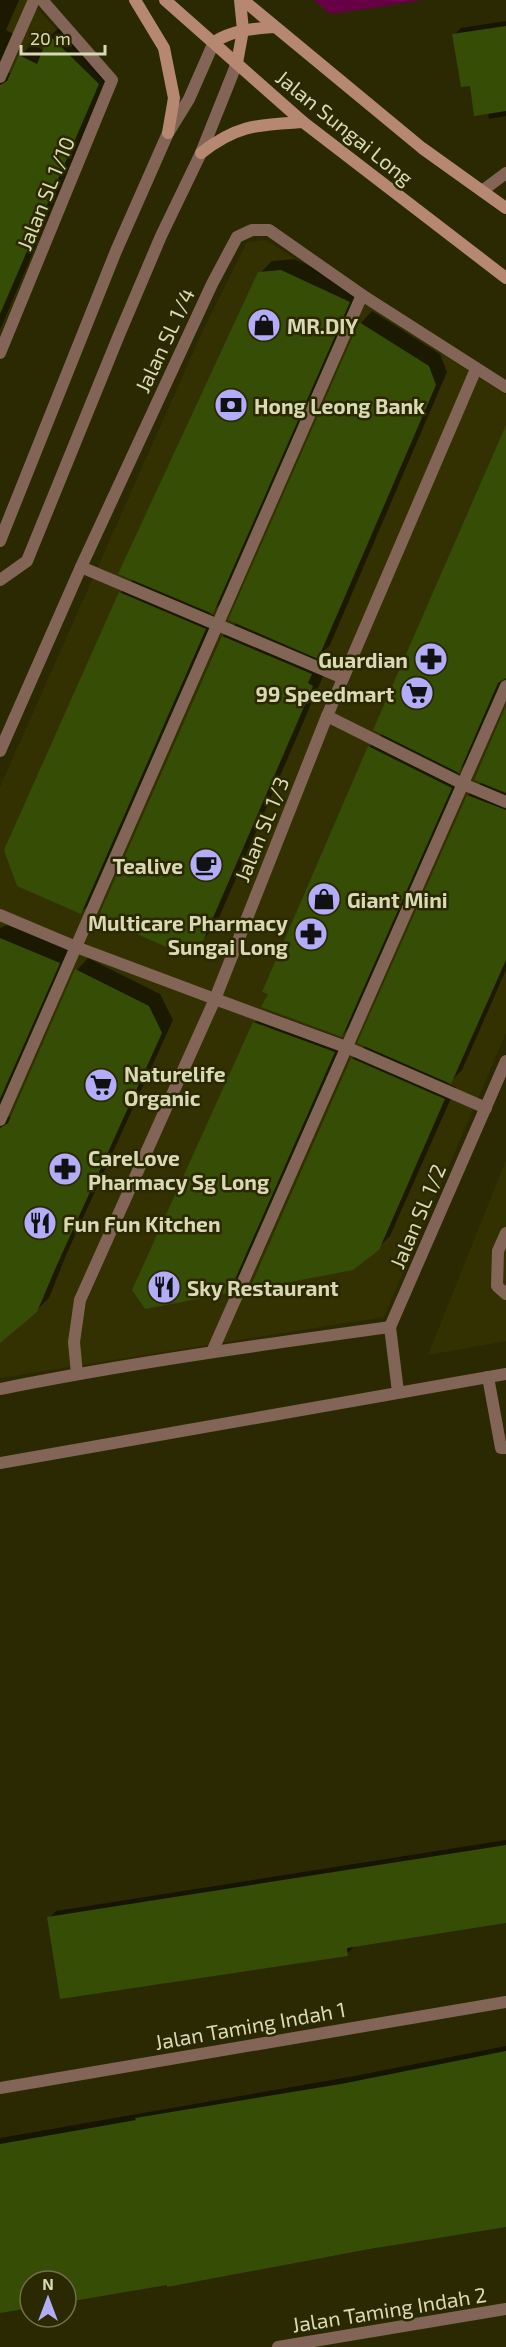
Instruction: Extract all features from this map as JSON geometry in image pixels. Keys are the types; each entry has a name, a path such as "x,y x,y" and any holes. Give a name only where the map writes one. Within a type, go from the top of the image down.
{"street":[{"path":"0,77 34,0"},
{"name":"Jalan SL 1/10","path":"0,353 112,80 42,0"},
{"path":"135,0 164,48 174,98 168,133"},
{"name":"Jalan Sungai Long","path":"165,0 303,122 506,278"},
{"path":"0,580 27,561 161,237 201,153 237,63 243,30 242,0"},
{"name":"Jalan Sungai Long","path":"242,0 422,148 506,208"},
{"path":"0,541 116,251 168,133 189,99 214,42 225,35 243,30 274,27"},
{"path":"201,153 222,136 252,126 303,122"},
{"path":"482,191 506,173"},
{"name":"Jalan SL 1/4","path":"0,751 81,567 212,284 237,237 252,230 269,230 362,295 506,387"},
{"path":"0,1120 362,295"},
{"name":"Jalan SL 1/3","path":"77,1374 74,1342 80,1300 214,999 327,716 476,369"},
{"path":"81,567 343,678"},
{"path":"212,1352 506,686"},
{"path":"327,716 462,784 506,802"},
{"path":"0,915 76,947 346,1047 486,1108"},
{"name":"Jalan SL 1/2","path":"390,1327 506,1061"},
{"path":"506,1233 498,1251 496,1286 506,1294"},
{"path":"0,1389 212,1352 390,1327 398,1392"},
{"path":"0,1463 506,1374"},
{"path":"488,1377 504,1448"},
{"name":"Jalan Taming Indah 1","path":"0,2088 506,2002"},
{"name":"Jalan Taming Indah 2","path":"278,2347 506,2309"}],"shaded area":[{"path":"0,0 30,0 104,83 0,334"},
{"path":"314,0 425,0 330,14"},
{"path":"266,240 506,395 506,1033 384,1317 0,1378 0,787 204,328 247,242"},
{"path":"506,1160 506,1341 428,1355"}],"building":[{"path":"506,26 506,111 474,116 470,86 461,87 452,34"},
{"path":"49,35 99,84 0,314 0,85 7,81 19,55 37,64"},
{"path":"281,270 350,302 213,614 118,574 258,272"},
{"path":"359,322 429,366 436,385 318,659 228,620"},
{"path":"506,425 506,678 498,683 459,773 373,730"},
{"path":"119,592 206,629 81,914 17,886 4,850"},
{"path":"222,636 312,674 308,683 313,686 203,941 171,949 98,917"},
{"path":"506,706 506,793 474,780"},
{"path":"368,746 452,788 342,1037 261,1007 268,994 262,992"},
{"path":"467,795 506,810 506,960 451,1084 357,1043"},
{"path":"0,938 60,963 0,1099"},
{"path":"75,969 149,1006 162,1033 37,1312 0,1343 0,1128 8,1123"},
{"path":"253,1022 335,1052 229,1293 145,1309 132,1290"},
{"path":"351,1058 445,1099 379,1250 353,1270 249,1290"},
{"path":"506,1845 506,1923 347,1948 348,1956 60,1999 47,1917"},
{"path":"506,2051 506,2227 370,2249 167,2287 167,2285 78,2300 78,2269 18,2269 18,2310 0,2313 0,2144 136,2120 135,2118 341,2084"}],"place":[{"name":"MR.DIY","path":"264,325"},
{"name":"Hong Leong Bank","path":"231,405"},
{"name":"Guardian","path":"431,659"},
{"name":"99 Speedmart","path":"417,693"},
{"name":"Tealive","path":"206,865"},
{"name":"Giant Mini","path":"324,899"},
{"name":"Multicare Pharmacy Sungai Long","path":"311,934"},
{"name":"Naturelife Organic","path":"101,1085"},
{"name":"CareLove Pharmacy Sg Long","path":"65,1169"},
{"name":"Fun Fun Kitchen","path":"40,1223"},
{"name":"Sky Restaurant","path":"164,1287"}]}
